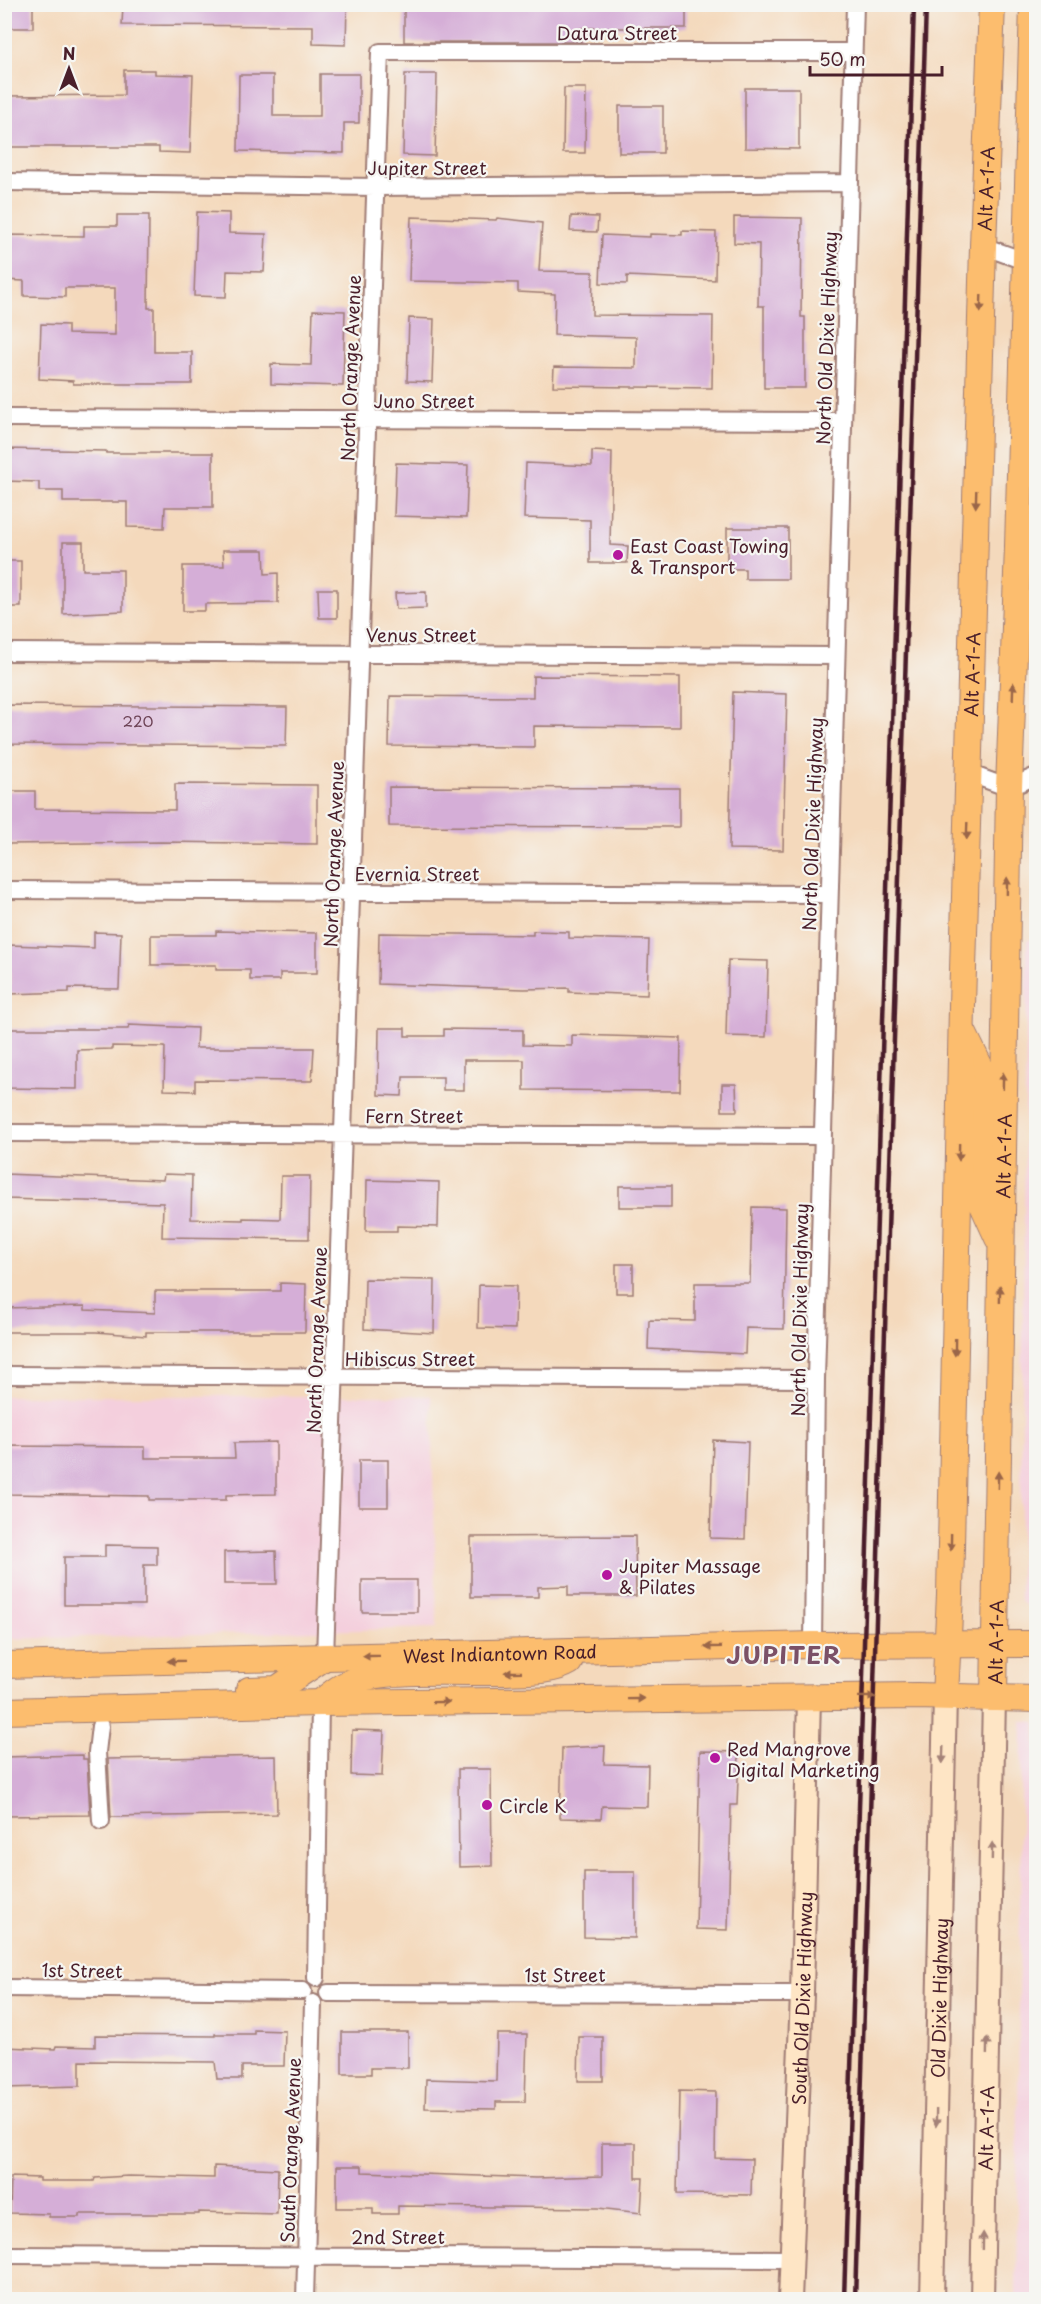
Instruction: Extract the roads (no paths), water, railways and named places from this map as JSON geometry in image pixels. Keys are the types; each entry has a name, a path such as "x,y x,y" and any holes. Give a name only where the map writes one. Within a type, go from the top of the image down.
{"main road":[{"name":"Alt A-1-A","path":"945,1696 982,246 992,4"},
{"name":"Alt A-1-A","path":"982,2300 1009,788 1032,260 1032,9"},
{"path":"962,1028 980,1067 978,1183 982,1203 1001,1244"},
{"name":"West Indiantown Road","path":"4,1665 813,1645 1036,1644"},
{"path":"320,1703 340,1687 361,1678 392,1674 525,1671 561,1666 587,1651"},
{"path":"4,1710 34,1699 142,1692 277,1689 325,1657"},
{"path":"4,1710 320,1703 809,1697 945,1696 1036,1699"},
{"name":"Old Dixie Highway","path":"932,2300 945,1696"},
{"name":"South Old Dixie Highway","path":"790,2300 802,1994 809,1697"}],"street":[{"name":"North Old Dixie Highway","path":"813,1645 816,1379 855,4"},
{"name":"Datura Street","path":"380,52 854,52"},
{"name":"North Orange Avenue","path":"325,1657 380,52"},
{"name":"Jupiter Street","path":"4,182 376,187 850,183"},
{"path":"982,246 1032,260"},
{"name":"Juno Street","path":"4,418 843,421"},
{"name":"Venus Street","path":"4,652 836,656"},
{"path":"968,773 1009,788 1036,776"},
{"name":"Evernia Street","path":"4,890 830,894"},
{"name":"Fern Street","path":"4,1133 823,1136"},
{"name":"Hibiscus Street","path":"4,1375 816,1379"},
{"path":"315,1996 325,1983 316,1978 320,1703"},
{"path":"100,1726 97,1752 101,1821"},
{"name":"1st Street","path":"4,1988 315,1996 802,1994"},
{"name":"South Orange Avenue","path":"305,2300 315,1996"},
{"name":"2nd Street","path":"4,2255 792,2259"}],"railway":[{"path":"844,2300 914,4"},
{"path":"855,2300 926,4"}],"place":[{"name":"East Coast Towing & Transport","path":"618,555"},
{"name":"Jupiter Massage & Pilates","path":"607,1575"},
{"name":"Red Mangrove Digital Marketing","path":"715,1758"},
{"name":"Circle K","path":"487,1805"}],"district":[{"name":"JUPITER","path":"784,1654"}]}
